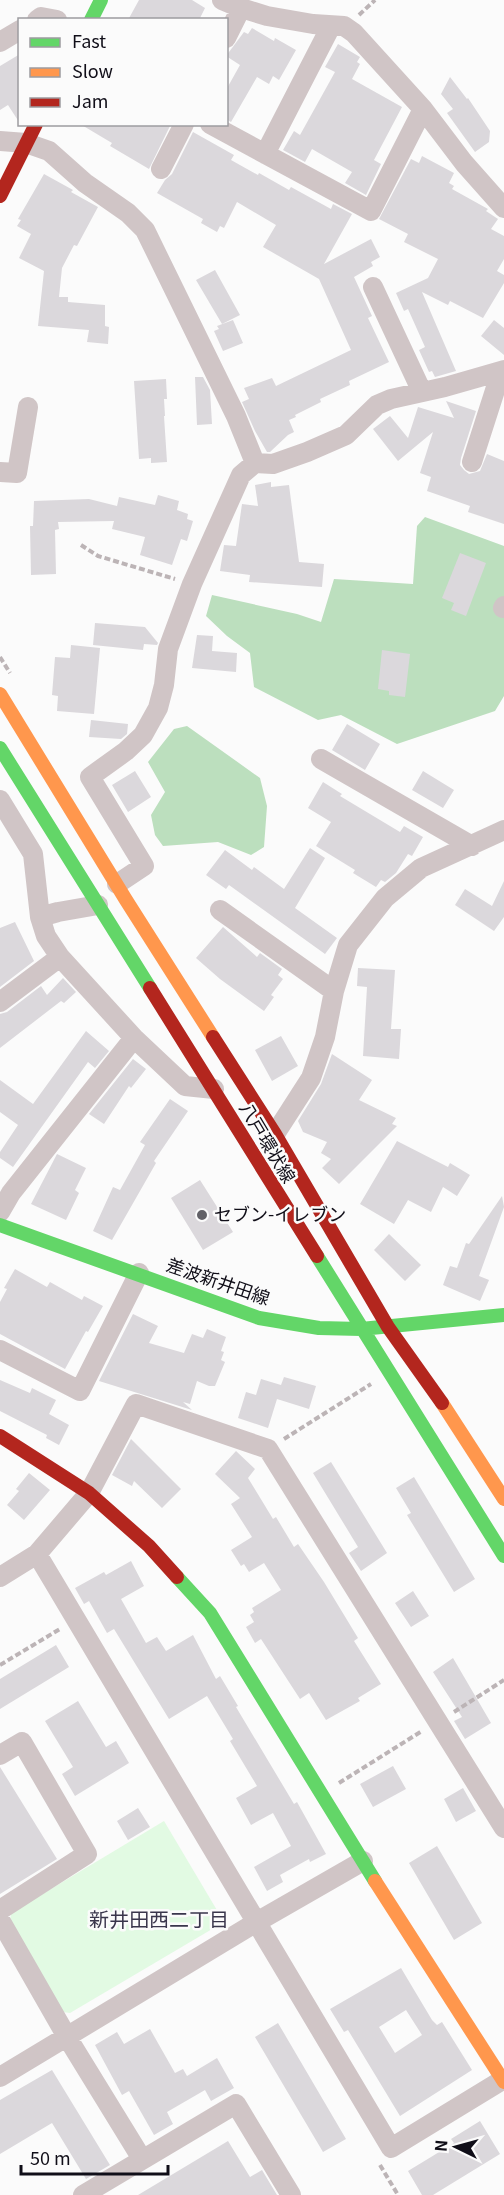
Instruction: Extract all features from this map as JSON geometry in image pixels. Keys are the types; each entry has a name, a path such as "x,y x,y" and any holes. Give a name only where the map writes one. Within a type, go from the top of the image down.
{"main road":[{"path":"92,18 102,0"},
{"path":"0,196 35,126"},
{"name":"八戸環状線","path":"0,694 275,1134 388,1327 452,1417 504,1499"},
{"name":"八戸環状線","path":"0,748 504,1556"},
{"name":"差波新井田線","path":"0,1225 259,1318 319,1328 361,1329 504,1314"},
{"path":"0,1436 89,1493 148,1546 210,1613 363,1862 503,2080"}],"street":[{"path":"222,0 267,16 344,26 354,33 423,109 464,163 504,208"},
{"path":"228,34 241,8"},
{"path":"265,154 331,26"},
{"path":"0,42 18,31"},
{"path":"214,126 371,211 423,109"},
{"path":"161,169 183,126"},
{"path":"0,141 26,143 49,151 85,183 128,213 145,230 236,416 255,463"},
{"path":"373,286 422,392"},
{"path":"117,884 144,866 90,777 126,751 143,735 158,708 164,685 168,649 192,584 241,475 255,463 273,464 346,435 377,405 391,399 501,371"},
{"path":"472,462 501,371"},
{"path":"0,472 17,473 28,407"},
{"path":"321,759 472,846"},
{"path":"0,800 33,854 40,917 46,936 60,957 134,1038 185,1086 214,1089"},
{"path":"275,1134 311,1078 325,1037 334,992 348,945 385,898 421,868 504,831"},
{"path":"40,917 98,904"},
{"path":"220,910 334,992"},
{"path":"0,1002 60,957"},
{"path":"0,1212 11,1193 134,1038"},
{"path":"0,1350 80,1391 139,1273"},
{"path":"0,1576 38,1554 89,1493 136,1404 268,1449 504,1828"},
{"path":"38,1554 255,1923 391,2148 503,2080"},
{"path":"0,1755 22,1742 87,1854 0,1910"},
{"path":"0,2077 255,1923 363,1862"},
{"path":"0,1920 67,2037 142,2159"},
{"path":"82,2195 236,2104 291,2195"}],"path":[{"path":"81,545 98,556 192,584"},
{"path":"268,1449 374,1383"},
{"path":"334,1786 504,1680"}],"green space":[{"path":"425,517 504,546 504,696 495,711 397,744 341,715 318,720 254,687 250,653 206,616 212,595 297,614 321,622 334,579 413,584 417,526"},
{"path":"187,726 260,778 267,806 264,847 251,855 218,842 163,846 155,835 151,815 165,792 148,762 174,729"},
{"path":"164,1821 224,1922 70,2013 63,2012 10,1922 11,1913"}],"building":[{"path":"139,0 192,0 205,8 200,18 129,18"},
{"path":"252,28 296,50 279,80 273,76 269,84 257,77 231,122 228,120 228,86 240,65 228,57 228,53 244,32 248,34"},
{"path":"338,44 360,57 357,62 360,64 352,79 402,107 374,160 381,164 366,195 345,183 352,172 312,149 305,162 283,150 294,131 300,135 335,72 325,67"},
{"path":"18,55 18,120 8,105 0,110 0,66"},
{"path":"450,77 468,98 490,131 489,142 475,152 447,113 453,109 441,94"},
{"path":"83,126 170,126 149,169 110,146 112,143"},
{"path":"193,132 234,155 231,160 258,175 259,173 289,190 291,187 331,209 333,204 352,214 324,264 371,239 380,257 371,262 373,266 354,277 372,316 368,318 389,362 349,381 350,385 320,399 321,402 295,415 296,417 289,420 294,432 270,452 267,452 255,431 242,402 249,399 244,388 272,378 276,386 351,350 319,279 263,247 276,225 237,202 224,228 220,226 217,232 201,223 203,219 157,193 172,174"},
{"path":"422,156 454,173 449,183 454,186 452,189 488,209 486,211 498,219 491,229 504,236 504,259 497,271 504,275 504,283 483,318 450,301 448,305 422,292 456,371 435,377 432,371 429,372 419,350 425,347 408,309 404,311 396,293 428,278 438,259 404,242 408,234 379,219 411,159 419,163"},
{"path":"44,174 98,207 62,268 59,297 68,297 68,302 105,305 105,326 109,327 108,344 87,342 89,330 38,326 44,271 19,258 31,234 17,226 21,220 18,219"},
{"path":"215,270 240,315 222,324 196,280"},
{"path":"233,320 243,343 223,351 214,331 219,329 217,326"},
{"path":"494,320 504,328 504,355 481,336"},
{"path":"195,377 203,377 210,390 212,424 197,425"},
{"path":"166,379 167,399 164,399 164,416 167,462 151,463 151,458 139,459 134,381"},
{"path":"446,401 476,411 461,458 460,465 464,470 469,474 480,471 487,454 504,461 504,524 468,512 470,506 427,491 431,477 420,473 433,432 398,461 373,429 390,416 408,438 418,407 454,418"},
{"path":"271,482 271,487 289,485 299,562 324,564 322,587 249,582 250,575 220,571 224,545 236,546 242,504 258,506 255,485"},
{"path":"158,495 179,501 177,510 188,514 187,519 193,521 187,541 181,539 172,565 140,555 145,537 112,529 114,521 58,522 59,529 55,530 56,574 31,575 30,526 33,526 34,501 89,499 117,506 119,497 155,505"},
{"path":"460,553 486,563 466,616 451,610 454,603 442,598"},
{"path":"95,623 145,627 158,643 157,645 144,644 143,650 93,645"},
{"path":"197,635 213,636 212,651 237,653 236,672 192,668"},
{"path":"71,645 100,648 94,714 57,711 58,696 52,695 55,657 70,658"},
{"path":"382,650 410,654 405,697 389,695 389,691 378,689"},
{"path":"91,720 128,724 127,734 121,739 89,737"},
{"path":"347,724 380,744 365,770 332,750"},
{"path":"135,771 151,797 128,812 112,785"},
{"path":"423,771 454,790 443,808 412,790"},
{"path":"323,782 342,794 340,796 400,832 404,826 423,837 412,856 408,854 396,873 385,882 381,880 376,887 353,873 355,870 316,846 331,822 308,808"},
{"path":"310,848 325,858 295,908 337,938 325,954 229,885 226,889 206,875 225,850 252,870 254,867 284,889"},
{"path":"504,881 504,917 494,931 455,905 465,889 492,906"},
{"path":"15,922 34,961 0,987 0,928"},
{"path":"223,927 257,957 260,953 282,969 278,975 283,979 271,995 274,997 264,1011 220,979 196,958"},
{"path":"358,968 395,970 391,1029 401,1029 399,1059 363,1056 367,987 357,986"},
{"path":"63,978 76,992 0,1048 0,1014 7,1012 41,986 47,995"},
{"path":"86,1031 109,1051 95,1068 88,1062 13,1167 0,1158 0,1152 18,1125 0,1112 0,1080 33,1104"},
{"path":"281,1036 298,1066 272,1081 255,1050"},
{"path":"332,1054 372,1080 359,1100 396,1118 392,1124 397,1126 339,1184 322,1168 331,1159 321,1153 327,1142 303,1132 298,1121 321,1084"},
{"path":"133,1059 146,1069 131,1088 129,1086 104,1124 89,1114"},
{"path":"170,1099 188,1111 154,1161 156,1163 112,1240 93,1231 113,1187 120,1190 145,1145 140,1142"},
{"path":"397,1141 448,1167 450,1163 470,1175 457,1196 443,1187 431,1212 408,1200 394,1224 360,1204"},
{"path":"57,1154 86,1168 75,1190 79,1193 66,1220 31,1204"},
{"name":"セブン-イレブン","path":"200,1180 233,1232 203,1250 171,1198"},
{"path":"502,1196 504,1207 479,1276 489,1280 480,1301 443,1285 450,1266 457,1268 466,1243 469,1244"},
{"path":"389,1234 421,1265 405,1281 374,1250"},
{"path":"15,1269 47,1287 50,1282 82,1300 84,1296 103,1306 65,1369 0,1334 0,1302 7,1289 4,1288"},
{"path":"133,1314 158,1326 149,1343 184,1353 192,1334 203,1338 207,1329 226,1337 221,1351 224,1352 221,1360 225,1362 215,1386 197,1381 190,1404 183,1402 192,1410 99,1381"},
{"path":"284,1377 316,1386 309,1409 277,1399 268,1428 238,1418 246,1392 256,1395 261,1379 281,1385"},
{"path":"0,1380 30,1393 32,1388 56,1400 49,1414 69,1425 59,1445 46,1438 47,1435 0,1411"},
{"path":"131,1439 181,1489 162,1508 134,1481 132,1486 112,1475"},
{"path":"236,1451 255,1469 248,1478 273,1519 276,1517 294,1547 298,1544 324,1582 358,1638 354,1641 381,1684 358,1698 360,1701 326,1720 309,1693 300,1699 261,1639 255,1643 246,1627 254,1622 250,1615 254,1612 252,1608 281,1590 264,1563 249,1572 244,1564 241,1566 231,1550 252,1537 231,1504 240,1498 215,1474"},
{"path":"331,1462 387,1553 361,1571 349,1553 358,1547 313,1473"},
{"path":"29,1473 50,1490 24,1520 7,1505 19,1491 16,1489"},
{"path":"414,1477 475,1579 454,1592 407,1515 411,1513 396,1488"},
{"path":"131,1561 144,1586 121,1599 146,1643 157,1637 166,1651 193,1635 216,1679 220,1676 238,1706 236,1707 294,1804 297,1802 326,1854 310,1862 309,1859 280,1875 283,1882 267,1891 254,1867 291,1846 273,1813 251,1825 236,1798 257,1786 230,1741 233,1739 207,1696 169,1719 114,1629 107,1633 89,1601 84,1604 75,1588 104,1572 106,1575"},
{"path":"413,1591 429,1616 411,1627 395,1603"},
{"path":"56,1645 69,1667 0,1709 0,1679"},
{"path":"453,1658 491,1723 465,1739 454,1721 462,1717 433,1672"},
{"path":"78,1701 106,1747 116,1741 129,1763 75,1796 62,1774 73,1767 45,1721"},
{"path":"393,1766 406,1789 373,1807 360,1784"},
{"path":"0,1767 57,1859 0,1894"},
{"path":"463,1788 476,1811 456,1822 444,1799"},
{"path":"138,1808 150,1827 128,1840 117,1821"},
{"path":"437,1846 482,1923 454,1940 409,1863"},
{"path":"401,1968 432,2020 437,2025 442,2022 472,2070 400,2116 348,2030 344,2032 330,2009","holes":["406,2010 422,2035 395,2053 379,2027"]},
{"path":"278,2023 346,2139 323,2152 255,2037"},
{"path":"150,2029 175,2073 183,2069 187,2076 217,2058 234,2088 211,2101 205,2090 167,2112 173,2124 154,2135 129,2091 122,2095 95,2045 117,2032 124,2044"},
{"path":"52,2070 110,2165 86,2179 52,2123 0,2154 0,2100"},
{"path":"480,2121 500,2154 433,2195 422,2195 408,2171 454,2143 451,2139"},
{"path":"228,2141 250,2177 262,2170 277,2195 138,2195"}],"traffic: fast":[{"path":"92,18 101,0"},
{"path":"0,748 150,988"},
{"path":"0,1225 259,1318 319,1328 361,1329 504,1315"},
{"path":"317,1256 504,1556"},
{"path":"177,1577 210,1613 375,1881"}],"traffic: slow":[{"path":"0,694 213,1037"},
{"path":"442,1403 504,1499"},
{"path":"375,1881 504,2082"}],"traffic: jam":[{"path":"0,196 35,126"},
{"path":"150,988 317,1256"},
{"path":"213,1037 275,1134 388,1327 442,1403"},
{"path":"0,1436 89,1493 149,1546 177,1577"}],"place":[{"name":"セブン-イレブン","path":"202,1215"}],"district":[{"name":"新井田西二丁目","path":"159,1920"}]}
